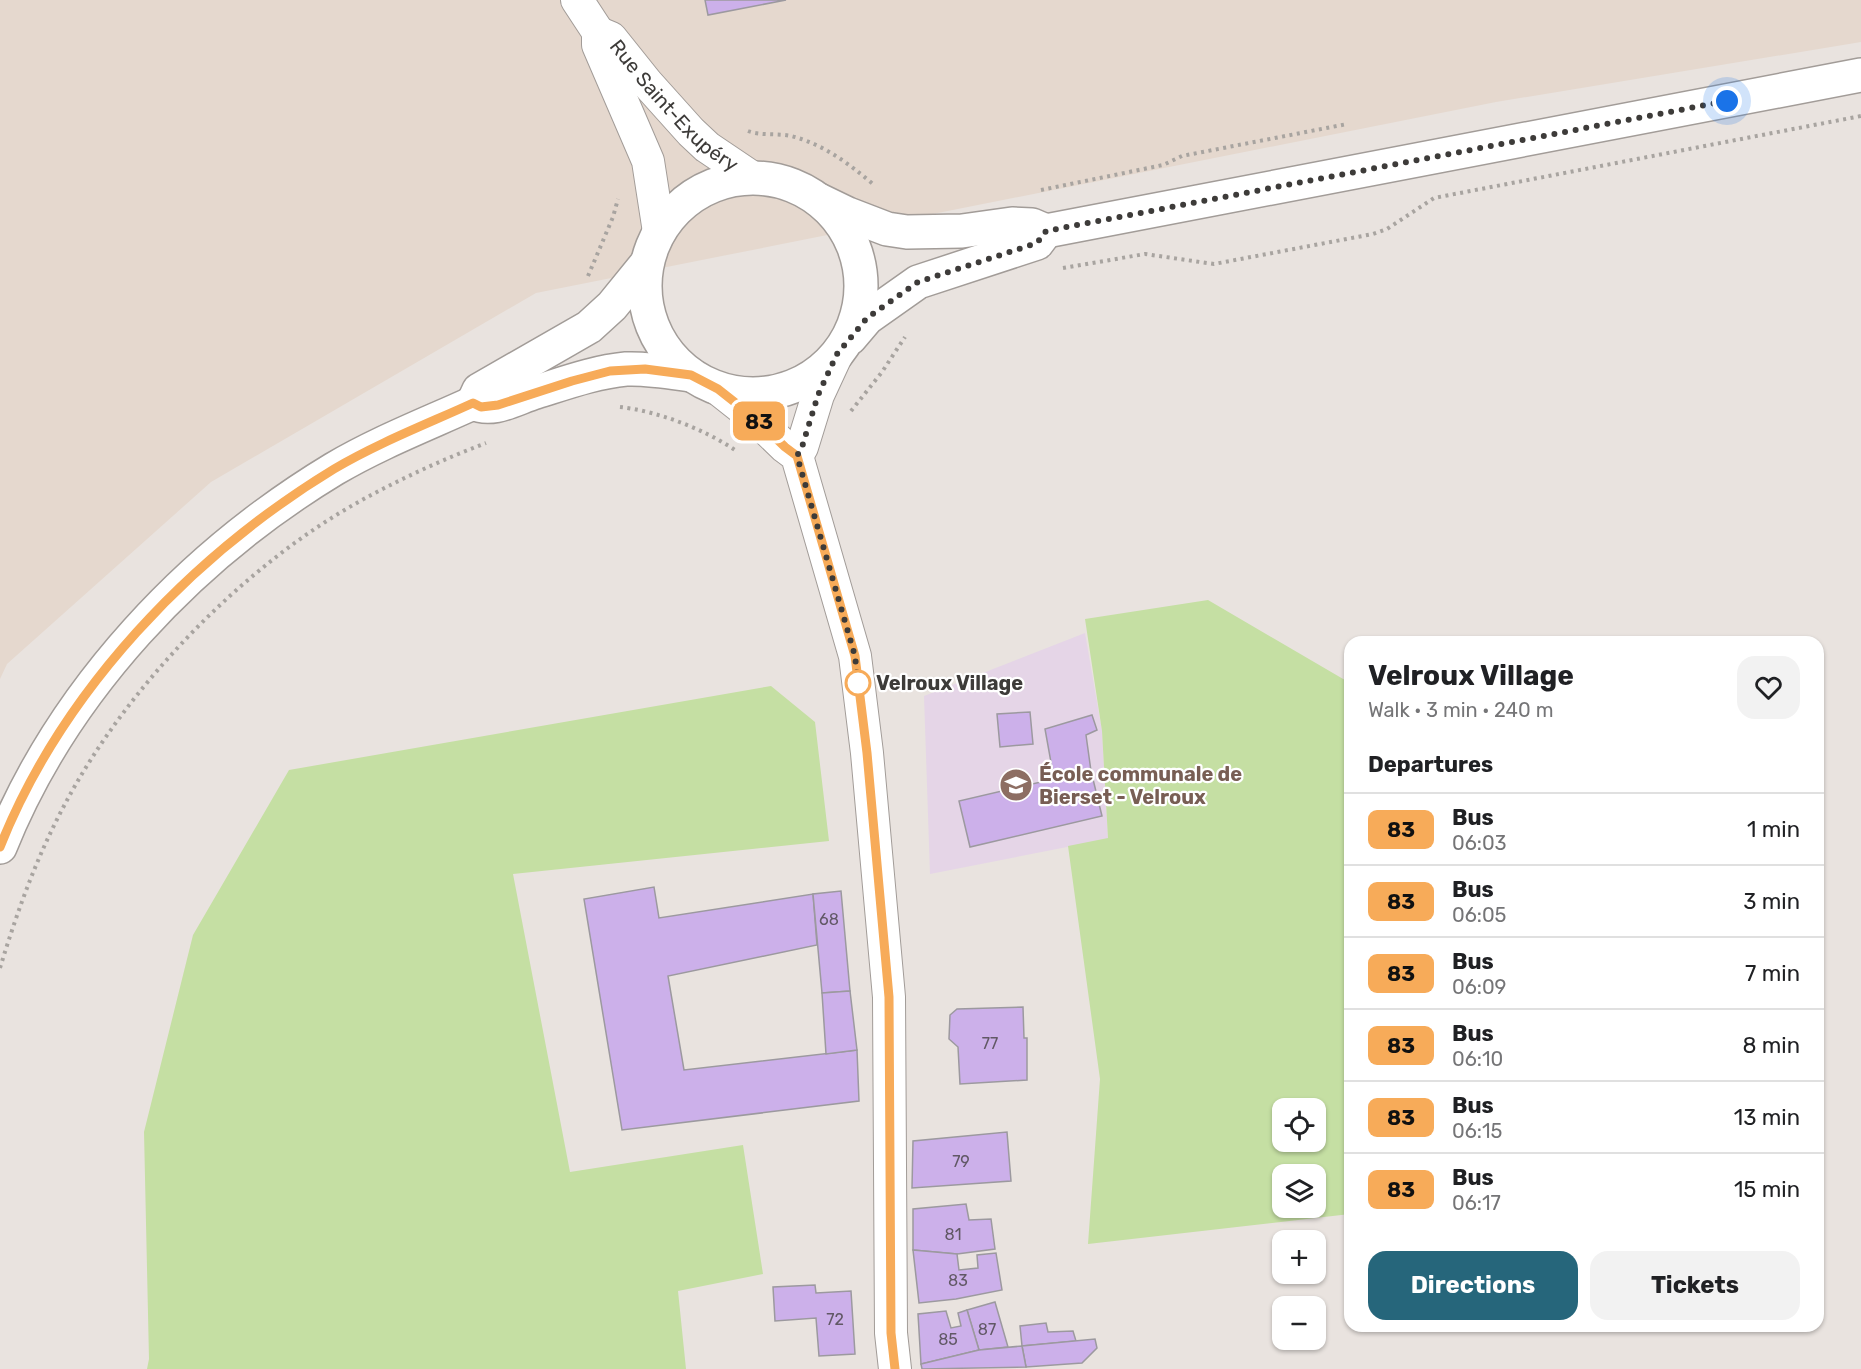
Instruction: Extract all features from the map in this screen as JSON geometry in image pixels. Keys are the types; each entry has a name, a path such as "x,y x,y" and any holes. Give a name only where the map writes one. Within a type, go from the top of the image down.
{"street":[{"name":"Rue Saint-Exupéry","path":"577,0 598,32 610,38 653,91 699,140 753,178"},
{"name":"Rue Saint-Exupéry","path":"598,32 598,45 648,161 659,232"},
{"path":"895,1369 891,1333 889,997 867,753 855,656 797,456 756,419 669,355 653,329 645,297 647,263 659,232 680,206 707,188 730,180 753,178 776,181 799,188 848,214 887,229 907,232 963,231 1012,224 1032,225 1046,231 1861,75"},
{"path":"797,456 818,395 858,314 861,282 855,251 841,223 819,200"},
{"path":"473,403 481,407 498,405 588,376 610,371 645,369 751,394 783,390 813,376 841,349 867,318 918,282 1037,243 1046,231"},
{"path":"0,847 27,790 55,741 85,698 137,632 189,579 237,537 285,501 336,468 473,403 479,390 589,327 612,306 647,263"}],"path":[{"path":"1056,269 1145,254 1214,264 1373,234 1387,229 1434,198 1861,116"},
{"path":"1032,192 1163,165 1182,156 1347,124"},
{"path":"744,130 752,133 789,136 807,141 848,162 876,187"},
{"path":"582,283 595,264 613,217 619,191"},
{"path":"848,414 882,372 907,333"},
{"path":"613,407 652,413 713,438 742,455"},
{"path":"0,968 36,863 65,803 90,760 128,707 178,648 237,591 317,528 361,500 419,471 494,440"}],"shaded area":[{"path":"0,0 1861,0 1861,42 1496,102 536,293 211,482 7,664 0,679"},
{"name":"École communale de Bierset - Velroux","path":"1085,633 1102,731 1108,839 930,874 924,696"}],"green space":[{"path":"1208,600 1344,679 1344,1215 1326,1217 1326,1164 1272,1164 1272,1218 1315,1218 1088,1244 1100,1079 1068,846 1108,838 1102,731 1085,619"},
{"path":"771,686 815,722 829,841 513,874 570,1172 743,1145 763,1274 678,1291 686,1369 147,1369 149,1359 144,1132 193,935 289,770"}],"building":[{"path":"705,0 786,0 708,15"},
{"path":"1030,712 1033,744 1000,747 997,714"},
{"path":"1092,715 1097,730 1086,735 1091,771 1102,816 970,847 959,801 1054,779 1045,729"},
{"path":"654,887 659,918 813,894 817,945 668,976 684,1070 857,1050 859,1101 622,1130 584,899"},
{"path":"841,891 850,991 822,993 813,894"},
{"path":"850,991 857,1050 826,1054 822,993"},
{"path":"1023,1007 1024,1038 1027,1038 1027,1080 960,1084 958,1047 949,1039 950,1015 957,1009"},
{"path":"1007,1132 1011,1181 912,1188 913,1141"},
{"path":"966,1204 969,1220 991,1219 995,1249 957,1254 913,1250 913,1209"},
{"path":"913,1250 957,1254 959,1270 978,1268 977,1255 996,1253 1002,1290 919,1303"},
{"path":"815,1285 816,1293 851,1291 855,1354 819,1356 816,1318 775,1321 773,1287"},
{"path":"995,1302 1008,1347 979,1350 967,1310"},
{"path":"967,1310 979,1350 921,1364 918,1314 946,1311 951,1328 961,1326 958,1313"},
{"path":"1046,1323 1048,1332 1073,1331 1076,1341 1022,1346 1020,1326"},
{"path":"1095,1339 1097,1348 1082,1363 1026,1367 1022,1346"},
{"path":"1022,1346 1026,1367 922,1369 921,1364 979,1350"}],"bus line":[{"name":"83","path":"0,847 27,790 55,741 116,656 151,616 237,537 285,501 336,468 473,403 481,407 498,405 527,394 610,371 645,369 691,375 718,389 797,456 855,656 867,753 889,997 891,1333 895,1369"}],"place":[{"name":"Velroux Village","path":"858,683"},
{"name":"École communale de Bierset - Velroux","path":"1016,785"}],"route":[{"path":"858,683 855,656 797,456 818,395 837,354 867,318 903,292 918,282 939,274 1037,243 1046,231 1727,101"}]}
